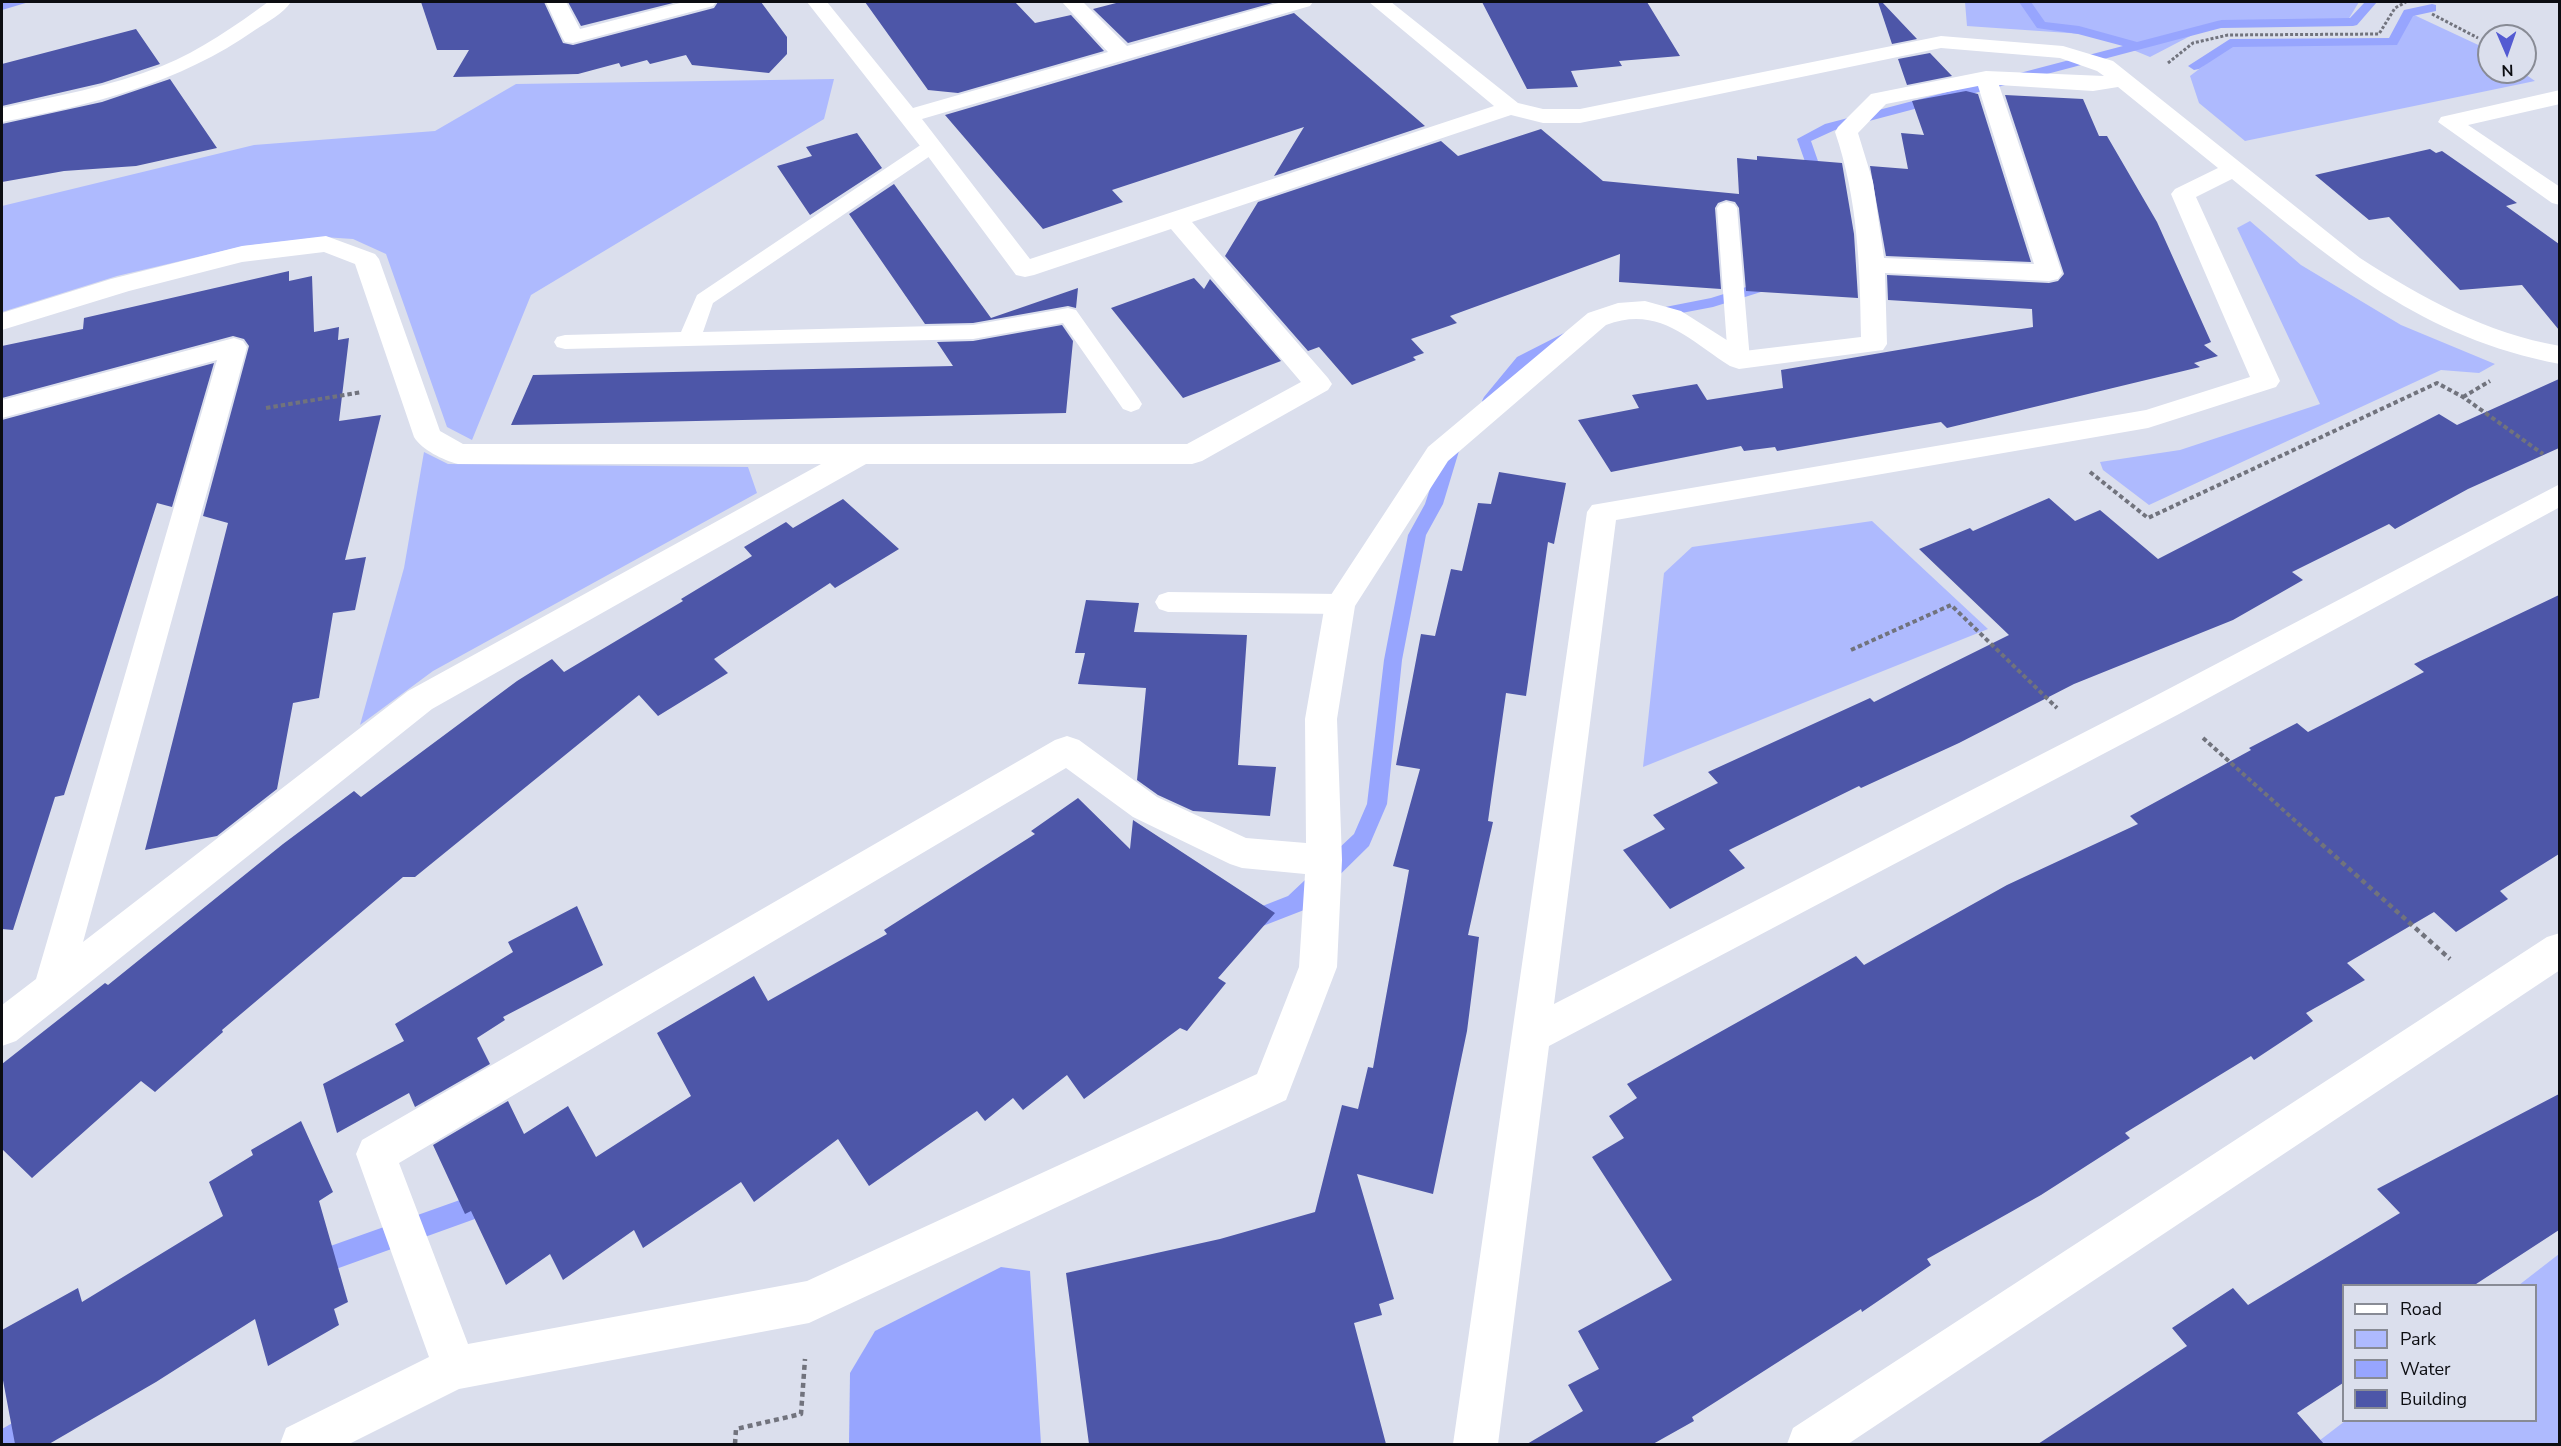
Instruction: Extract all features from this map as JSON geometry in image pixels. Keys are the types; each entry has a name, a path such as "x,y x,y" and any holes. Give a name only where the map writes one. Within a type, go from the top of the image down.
{"street":[{"path":"2,115 142,81 172,70 198,57 281,2"},
{"path":"556,2 573,37 706,2"},
{"path":"817,2 909,116 1025,269 1510,108"},
{"path":"1072,2 1121,53"},
{"path":"909,116 1303,2"},
{"path":"1379,2 1510,108 1543,116 1580,116 1941,42 2063,52 2114,73 2352,264 2430,314 2538,352 2559,355"},
{"path":"302,1444 455,1368 809,1302 1272,1087 1318,967 1324,860 1321,718 1340,604 1438,454 1597,319 1617,311 1645,309 1672,317 1738,360 1874,344 1872,264 1857,158 1846,132 1879,99 1986,78 2093,84 2114,73"},
{"path":"1872,264 2049,273 1986,78"},
{"path":"2559,97 2449,122 2559,198"},
{"path":"1475,1444 1602,512 2148,418 2266,381 2183,194 2233,170"},
{"path":"2,322 120,285 242,254 326,244 366,259 428,437 458,454 865,452 1192,454 1318,384 1177,220"},
{"path":"2,409 234,347 51,991"},
{"path":"2,1028 420,700 865,452"},
{"path":"1531,1035 2167,705 2559,494"},
{"path":"455,1368 376,1154 1067,750 1145,807 1242,853 1324,860"},
{"path":"1809,1444 2559,949"}],"lane":[{"path":"690,338 704,300 932,146"},
{"path":"1727,208 1738,360"},
{"path":"566,342 973,333 1068,315 1131,404"},
{"path":"1168,602 1340,604"}],"path":[{"path":"2114,73 2159,71 2193,43 2228,35 2379,34 2395,8 2406,2"},
{"path":"2432,14 2477,37"},
{"path":"2045,436 2148,518 2437,383 2463,397 2550,459"},
{"path":"215,416 410,385"},
{"path":"1851,650 1951,605 2094,743"},
{"path":"2167,705 2490,996"},
{"path":"735,1444 736,1429 801,1414 809,1302"}],"green space":[{"path":"1965,2 2359,2 2348,20 2221,20 2150,57 2109,40 2083,34 1967,26"},
{"path":"2412,14 2477,44 2477,84 2520,84 2245,141 2199,103 2190,76 2231,45 2397,44"},
{"path":"834,79 824,119 531,295 472,440 447,427 386,254 353,239 323,237 244,246 117,276 2,312 2,206 254,145 435,131 516,84"},
{"path":"2250,221 2301,265 2401,325 2495,364 2479,373 2441,370 2149,505 2103,470 2100,462 2180,450 2320,404 2237,228"},
{"path":"424,452 448,464 748,467 757,493 433,671 360,725 404,568"},
{"path":"1872,521 1988,629 1643,767 1664,573 1692,547"},
{"path":"2559,1254 2559,1444 2315,1444 2344,1422 2537,1422 2537,1284 2520,1284"}],"water":[{"path":"1001,1267 1030,1271 1041,1444 849,1444 850,1373 875,1331"}],"building":[{"path":"421,2 544,2 563,43 573,45 714,8 718,2 761,2 787,37 787,54 769,73 692,65 686,55 650,64 647,60 621,67 619,63 578,74 453,77 469,50 437,50"},
{"path":"568,2 677,2 581,26"},
{"path":"865,2 1015,2 1035,23 1071,15 1104,51 958,93 928,90"},
{"path":"1120,2 1276,2 1128,43 1093,9"},
{"path":"1482,2 1647,2 1680,56 1619,61 1622,66 1571,71 1578,87 1527,89"},
{"path":"1878,2 1882,2 1917,39 1892,44"},
{"path":"1294,13 1425,126 1274,176 1304,127 1112,190 1123,202 1043,229 945,115"},
{"path":"136,29 160,64 102,83 2,106 2,64"},
{"path":"1930,53 1952,76 1907,85 1898,59"},
{"path":"170,79 217,148 136,166 64,171 2,182 2,124 102,102"},
{"path":"1966,91 1978,94 2031,262 1886,256 1870,166 1908,169 1901,133 1924,135 1912,101"},
{"path":"2005,95 2083,99 2099,136 2107,136 2157,222 2211,342 2204,345 2218,356 2194,363 2200,367 1947,428 1941,422 1777,451 1775,447 1744,451 1741,446 1611,472 1578,420 1639,408 1632,395 1697,384 1707,400 1783,388 1781,370 2033,327 2032,309 1888,300 1887,275 2049,283 2058,281 2064,274"},
{"path":"1541,129 1603,181 1739,194 1737,158 1757,160 1757,156 1842,163 1854,234 1858,298 1746,291 1739,208 1735,202 1726,200 1718,203 1715,208 1721,289 1619,282 1620,254 1450,316 1457,323 1411,339 1424,353 1413,357 1416,360 1352,385 1319,347 1308,351 1225,256 1258,202 1441,141 1458,156"},
{"path":"857,133 882,168 810,215 777,166 812,156 806,147"},
{"path":"2430,149 2436,153 2442,151 2517,203 2506,206 2559,244 2559,330 2522,285 2460,290 2389,217 2369,220 2315,175"},
{"path":"894,184 991,318 1078,288 1076,308 1068,306 973,323 925,324 849,214"},
{"path":"289,271 289,281 312,276 314,332 339,327 338,340 349,338 339,421 381,415 345,560 366,557 355,610 333,613 319,698 293,703 277,789 217,836 145,850 228,523 203,516 249,346 244,339 233,336 2,398 2,346 83,329 84,318"},
{"path":"1194,278 1204,289 1210,279 1281,361 1183,398 1111,308"},
{"path":"1062,325 1073,341 1066,413 511,425 533,375 953,366 937,342 973,341"},
{"path":"214,363 172,507 157,503 64,795 55,797 13,930 2,929 2,420"},
{"path":"2559,379 2559,448 2468,489 2395,529 2389,524 2292,572 2303,580 2233,620 2074,684 1959,743 1861,788 1859,786 1729,850 1745,868 1670,909 1623,850 1665,829 1653,815 1718,783 1708,772 1870,698 1874,702 2009,635 1919,549 1970,528 1973,531 2049,498 2075,521 2100,510 2158,559 2439,414 2457,425"},
{"path":"1499,472 1566,483 1554,544 1548,542 1526,696 1506,693 1488,821 1493,822 1468,935 1479,937 1467,1031 1433,1194 1357,1174 1394,1299 1379,1304 1382,1315 1354,1323 1386,1444 1089,1444 1066,1273 1220,1239 1315,1212 1342,1105 1358,1109 1368,1067 1373,1068 1409,870 1393,866 1420,769 1396,765 1421,634 1435,636 1451,569 1462,571 1478,503 1491,504"},
{"path":"843,499 899,549 835,588 830,583 714,659 728,673 658,716 639,695 415,877 403,877 222,1030 223,1032 155,1092 141,1081 32,1178 2,1149 2,1064 105,983 108,985 283,844 354,791 361,797 517,681 552,659 564,672 683,601 681,599 752,556 744,547 786,522 793,528"},
{"path":"2559,595 2559,854 2500,891 2508,899 2456,932 2434,912 2347,963 2365,980 2306,1013 2313,1021 2254,1060 2251,1056 2125,1133 2130,1138 2041,1195 1927,1259 1931,1265 1862,1312 1861,1309 1692,1417 1694,1421 1653,1444 1527,1444 1583,1411 1568,1385 1599,1369 1578,1331 1672,1280 1592,1157 1624,1138 1609,1116 1637,1098 1627,1084 1856,956 1864,965 2007,885 2138,824 2130,816 2251,750 2249,748 2297,723 2308,732 2424,672 2414,664"},
{"path":"1086,600 1139,603 1134,632 1247,635 1238,765 1276,767 1270,816 1193,811 1158,795 1137,780 1146,688 1078,684 1085,653 1075,653"},
{"path":"1078,798 1130,849 1133,820 1275,913 1218,978 1226,983 1187,1031 1180,1028 1084,1099 1067,1075 1023,1110 1013,1098 985,1121 977,1111 869,1186 838,1139 754,1202 741,1182 643,1248 634,1230 563,1280 550,1254 506,1285 471,1211 465,1214 433,1145 508,1101 524,1134 568,1106 596,1157 691,1096 657,1033 754,976 768,1001 887,934 884,930 1035,834 1031,831"},
{"path":"577,906 603,965 503,1017 505,1020 477,1038 490,1064 415,1107 409,1093 337,1133 323,1084 404,1041 395,1024 513,952 508,942"},
{"path":"2559,1094 2559,1230 2476,1284 2342,1284 2342,1384 2297,1413 2324,1444 2038,1444 2187,1346 2172,1328 2233,1288 2248,1305 2400,1213 2377,1189"},
{"path":"301,1121 333,1192 319,1201 348,1302 334,1309 339,1325 268,1366 255,1319 156,1382 49,1444 15,1444 2,1375 2,1330 78,1288 82,1302 223,1216 209,1182 253,1155 251,1150"}],"waterway":[{"path":"2,6 23,2"},
{"path":"2025,2 2041,25 2079,30 2137,46"},
{"path":"1819,184 1804,139 1830,127 2221,24 2353,22 2371,2"},
{"path":"2194,66 2230,43 2393,42 2408,13 2432,8"},
{"path":"1650,314 1713,302 1775,283"},
{"path":"1490,401 1523,361 1570,335"},
{"path":"1250,921 1296,903 1362,840 1377,804 1393,660 1417,535 1434,504 1451,449 1458,440"},
{"path":"311,1268 331,1258 488,1202"},
{"path":"3,1444 35,1423"}]}
